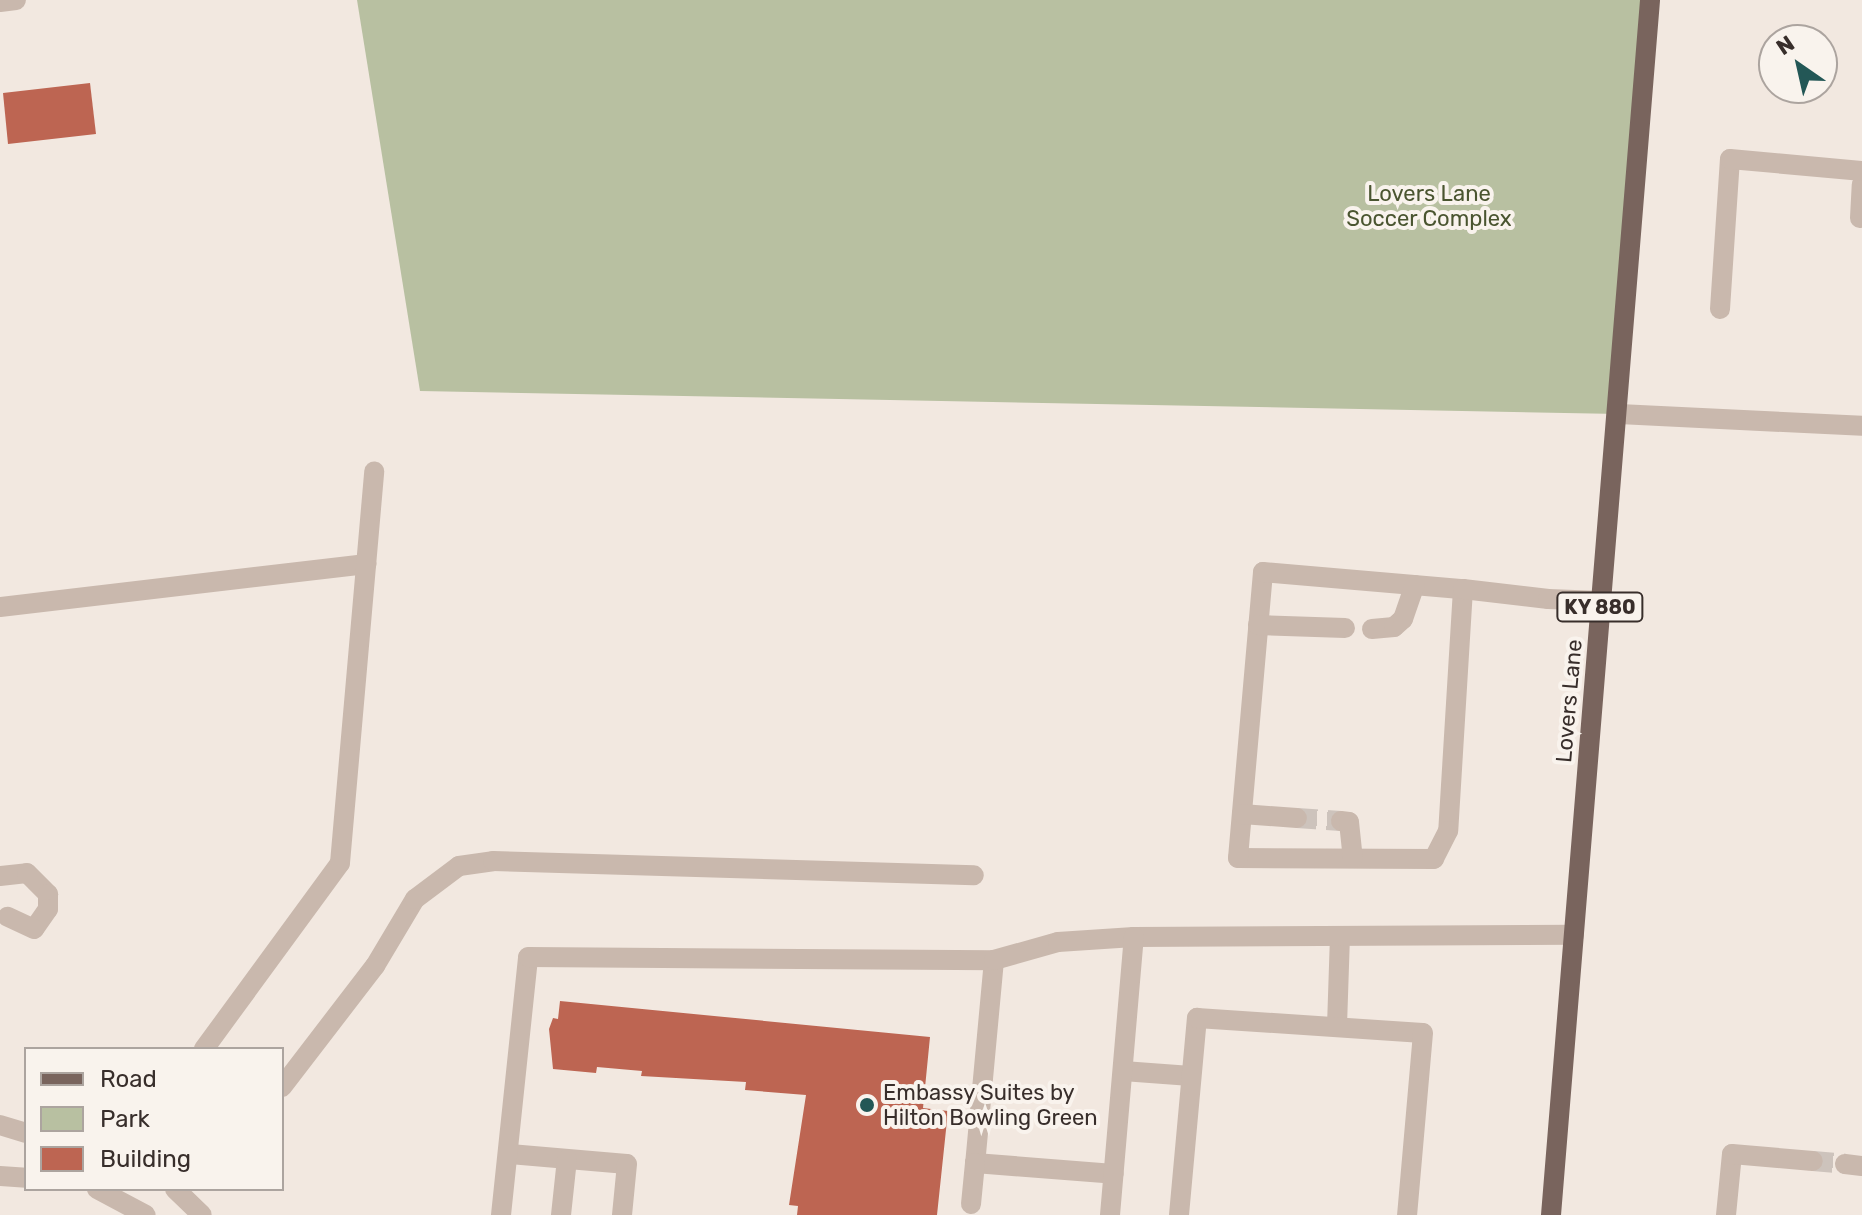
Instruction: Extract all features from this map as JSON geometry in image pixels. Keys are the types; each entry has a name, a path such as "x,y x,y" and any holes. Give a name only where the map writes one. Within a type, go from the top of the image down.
{"main road":[{"name":"Lovers Lane","path":"1551,1215 1619,414 1650,0"}],"street":[{"path":"0,2 16,0"},
{"path":"1720,309 1730,159 1862,171"},
{"path":"1860,218 1862,185"},
{"path":"1619,414 1862,426"},
{"path":"205,1047 340,863 374,471"},
{"path":"0,607 366,564"},
{"path":"1463,589 1448,831 1434,859 1238,858 1263,572 1463,589 1601,601"},
{"path":"1372,629 1394,627 1403,619 1415,585"},
{"path":"1258,625 1345,628"},
{"path":"1242,814 1297,818"},
{"path":"1341,821 1349,822 1353,858"},
{"path":"284,1084 375,966 415,899 459,866 493,861 974,875"},
{"path":"0,876 27,873 48,894 48,909 34,929 3,920"},
{"path":"501,1215 510,1154 528,957 994,960 1058,942 1134,937 1574,935"},
{"path":"1337,1026 1340,936"},
{"path":"1110,1215 1134,937"},
{"path":"971,1204 994,960"},
{"path":"1179,1215 1197,1018 1423,1033 1407,1215"},
{"path":"1123,1071 1191,1076"},
{"path":"0,1125 24,1132"},
{"path":"510,1154 627,1164 622,1215"},
{"path":"1726,1215 1732,1154 1813,1161"},
{"path":"561,1215 567,1159"},
{"path":"975,1163 1114,1174"},
{"path":"0,1176 24,1178"},
{"path":"101,1191 146,1215"},
{"path":"177,1191 202,1215"}],"green space":[{"name":"Lovers Lane Soccer Complex","path":"357,0 1650,0 1619,414 420,391"}],"building":[{"path":"90,83 96,134 8,144 3,93"},
{"name":"Embassy Suites by Hilton Bowling Green","path":"560,1001 930,1037 923,1108 948,1111 937,1215 797,1215 798,1206 789,1205 806,1095 745,1090 746,1082 641,1076 642,1071 597,1067 596,1073 553,1069 549,1029 553,1018 558,1019"}],"tunnel":[{"path":"1297,818 1341,821"},
{"path":"1813,1161 1845,1164"}],"place":[{"name":"Embassy Suites by Hilton Bowling Green","path":"867,1105"}]}
